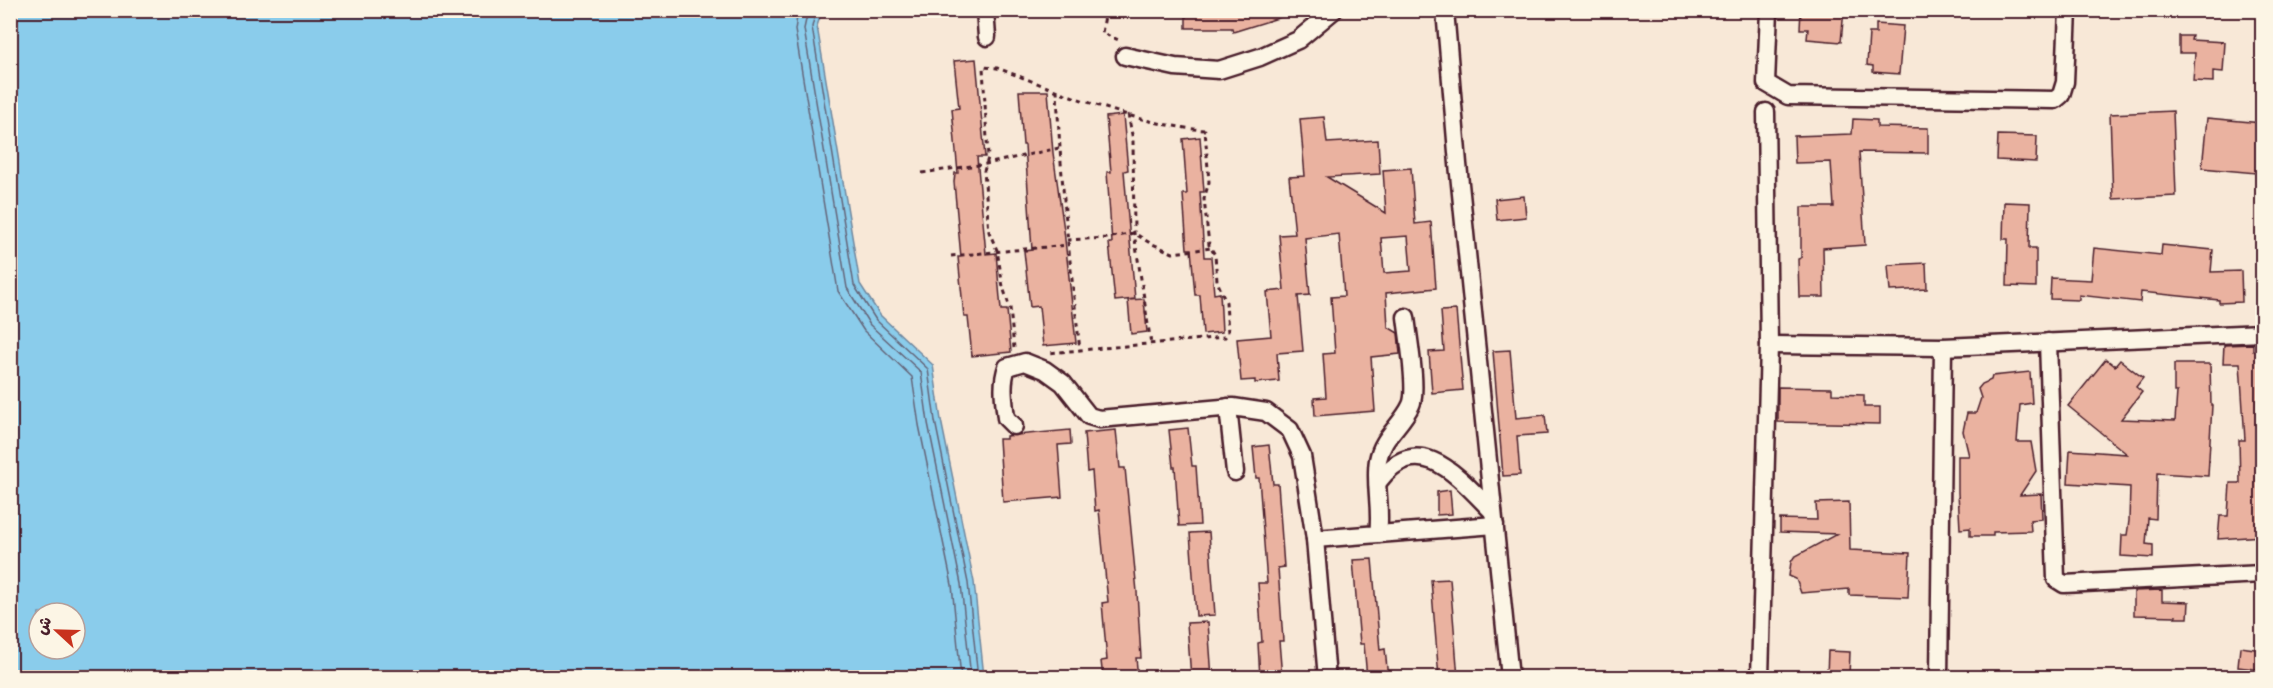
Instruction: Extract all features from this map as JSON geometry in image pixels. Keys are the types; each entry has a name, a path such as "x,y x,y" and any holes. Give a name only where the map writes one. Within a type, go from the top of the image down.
{"street":[{"path":"985,10 987,37"},
{"path":"1125,56 1174,67 1219,70 1260,57 1298,40 1334,10"},
{"path":"1445,10 1510,678"},
{"path":"1770,10 1766,83 1788,96 2055,100 2061,95 2065,82 2068,10"},
{"path":"1760,678 1769,345 1766,112"},
{"path":"1378,534 1380,520 1378,462 1382,445 1412,403 1413,384 1406,318"},
{"path":"1769,345 1943,347 2262,333"},
{"path":"2048,342 2056,579 2064,584 2262,574"},
{"path":"1939,678 1943,347"},
{"path":"1014,426 1005,418 1002,388 1004,376 1007,367 1025,362 1045,370 1063,383 1089,416 1099,419 1228,407 1266,412 1290,430 1302,456 1315,539 1327,678"},
{"path":"1228,407 1235,472"},
{"path":"1379,481 1387,470 1404,459 1416,456 1430,459 1461,480 1494,518"},
{"path":"1315,539 1378,534 1494,518"}],"path":[{"path":"1106,10 1102,33 1124,42 1125,56"},
{"path":"1015,356 1010,308 1003,287 997,250 988,232 984,171 988,158 983,67 997,68 1175,128 1205,130 1209,182 1204,199 1209,245 1215,255 1218,281 1226,302 1228,333 1225,337 1047,353"},
{"path":"1057,90 1059,148 1067,242 1080,350"},
{"path":"1128,114 1133,140 1134,233 1151,344"},
{"path":"922,172 986,164 1059,148"},
{"path":"951,256 1134,233 1173,253 1211,249"}],"water":[{"path":"10,11 822,11 817,26 860,284 880,315 933,365 941,420 974,582 984,677 11,677"}],"building":[{"path":"1186,10 1291,10 1291,14 1233,32 1232,28 1186,28"},
{"path":"1801,10 1844,10 1841,42 1807,39 1808,29 1800,29"},
{"path":"1876,24 1903,26 1899,74 1873,72 1873,66 1867,65 1869,33 1876,33"},
{"path":"2179,36 2192,36 2191,40 2225,42 2223,72 2213,71 2213,82 2193,81 2195,53 2179,53"},
{"path":"976,59 985,157 977,157 986,254 996,253 1001,310 1007,310 1011,352 972,356 968,317 964,317 958,257 961,257 954,182 955,173 958,173 952,109 959,108 954,61"},
{"path":"1019,91 1048,91 1053,153 1076,343 1043,346 1039,306 1030,307 1024,251 1032,250"},
{"path":"2173,111 2176,196 2113,199 2110,114"},
{"path":"1123,115 1128,170 1124,171 1135,299 1115,301 1109,243 1112,243 1107,172 1111,172 1106,117"},
{"path":"1324,117 1327,143 1378,140 1380,174 1327,177 1386,213 1383,170 1411,168 1415,224 1431,222 1436,288 1386,293 1388,327 1398,333 1400,354 1371,357 1375,411 1315,416 1314,398 1326,397 1323,354 1335,353 1331,297 1344,296 1339,234 1305,238 1310,295 1298,296 1303,351 1277,353 1279,381 1255,383 1255,380 1241,381 1237,339 1271,336 1267,292 1284,290 1279,235 1295,234 1289,177 1305,176 1300,119","holes":["1408,236 1411,271 1384,273 1381,238"]},
{"path":"2207,118 2262,123 2256,173 2202,168"},
{"path":"1853,119 1877,120 1877,127 1928,128 1928,153 1859,152 1865,245 1823,248 1824,297 1799,297 1798,259 1801,258 1801,207 1834,207 1831,162 1795,163 1794,136 1852,134"},
{"path":"1998,135 2037,136 2036,162 1997,160"},
{"path":"1200,137 1204,192 1200,192 1204,257 1211,257 1214,294 1220,293 1222,332 1203,334 1200,295 1195,295 1191,249 1187,249 1183,194 1187,194 1183,139"},
{"path":"1524,196 1526,217 1497,220 1495,199"},
{"path":"2004,202 2030,203 2029,248 2036,248 2036,287 2007,286 2008,239 2003,239"},
{"path":"2162,245 2213,250 2211,272 2241,271 2242,302 2219,303 2219,300 2141,292 2140,302 2079,295 2079,300 2050,299 2051,278 2091,280 2094,248 2161,255"},
{"path":"1926,263 1927,289 1890,291 1888,265"},
{"path":"1144,299 1147,332 1131,334 1128,300"},
{"path":"1456,310 1463,390 1432,393 1429,352 1444,351 1441,311"},
{"path":"2253,344 2253,351 2262,351 2262,536 2218,539 2220,516 2228,516 2230,483 2240,483 2239,440 2245,440 2240,363 2223,363 2224,345"},
{"path":"1510,350 1516,418 1545,415 1547,434 1517,436 1520,475 1503,476 1493,351"},
{"path":"2106,359 2115,366 2120,360 2143,378 2136,387 2142,392 2121,419 2175,421 2177,392 2174,392 2174,364 2210,364 2212,405 2208,476 2157,473 2156,519 2148,518 2146,544 2153,545 2153,558 2121,556 2122,535 2127,535 2129,521 2130,487 2068,483 2070,450 2127,454 2068,406"},
{"path":"2030,372 2032,403 2020,405 2017,442 2031,442 2036,471 2020,495 2041,494 2042,519 2030,520 2031,531 1993,532 1993,536 1970,536 1970,528 1960,529 1958,492 1958,456 1969,456 1963,431 1967,413 1976,413 1981,398 1978,389 1982,384 1991,380 1992,376"},
{"path":"1778,387 1832,388 1832,394 1864,395 1864,407 1880,407 1880,424 1778,422"},
{"path":"1188,428 1192,466 1196,466 1200,525 1179,526 1175,467 1173,467 1169,430"},
{"path":"1070,430 1071,444 1058,445 1062,497 1003,502 999,439 1006,439 1006,436"},
{"path":"1116,430 1120,468 1125,468 1137,592 1141,658 1136,658 1138,678 1103,678 1101,661 1107,660 1102,603 1108,602 1099,510 1095,511 1092,471 1087,472 1084,433"},
{"path":"1269,445 1273,484 1278,484 1284,567 1278,568 1283,641 1279,641 1282,678 1260,678 1258,643 1262,642 1258,583 1267,583 1259,478 1256,478 1253,447"},
{"path":"1450,490 1452,514 1437,515 1437,492"},
{"path":"1849,502 1850,550 1910,553 1908,597 1849,595 1849,589 1801,593 1796,579 1789,576 1794,557 1837,534 1780,532 1780,519 1817,520 1816,503"},
{"path":"1209,532 1215,615 1196,616 1190,533"},
{"path":"1372,559 1380,650 1385,649 1388,678 1367,678 1364,644 1360,644 1353,560"},
{"path":"1450,579 1458,678 1439,678 1431,580"},
{"path":"2162,590 2162,601 2189,602 2188,618 2134,615 2134,591"},
{"path":"1208,622 1212,678 1191,678 1187,623"},
{"path":"2240,647 2262,650 2262,670 2238,667"},
{"path":"1828,651 1850,652 1849,676 1827,675"}]}
